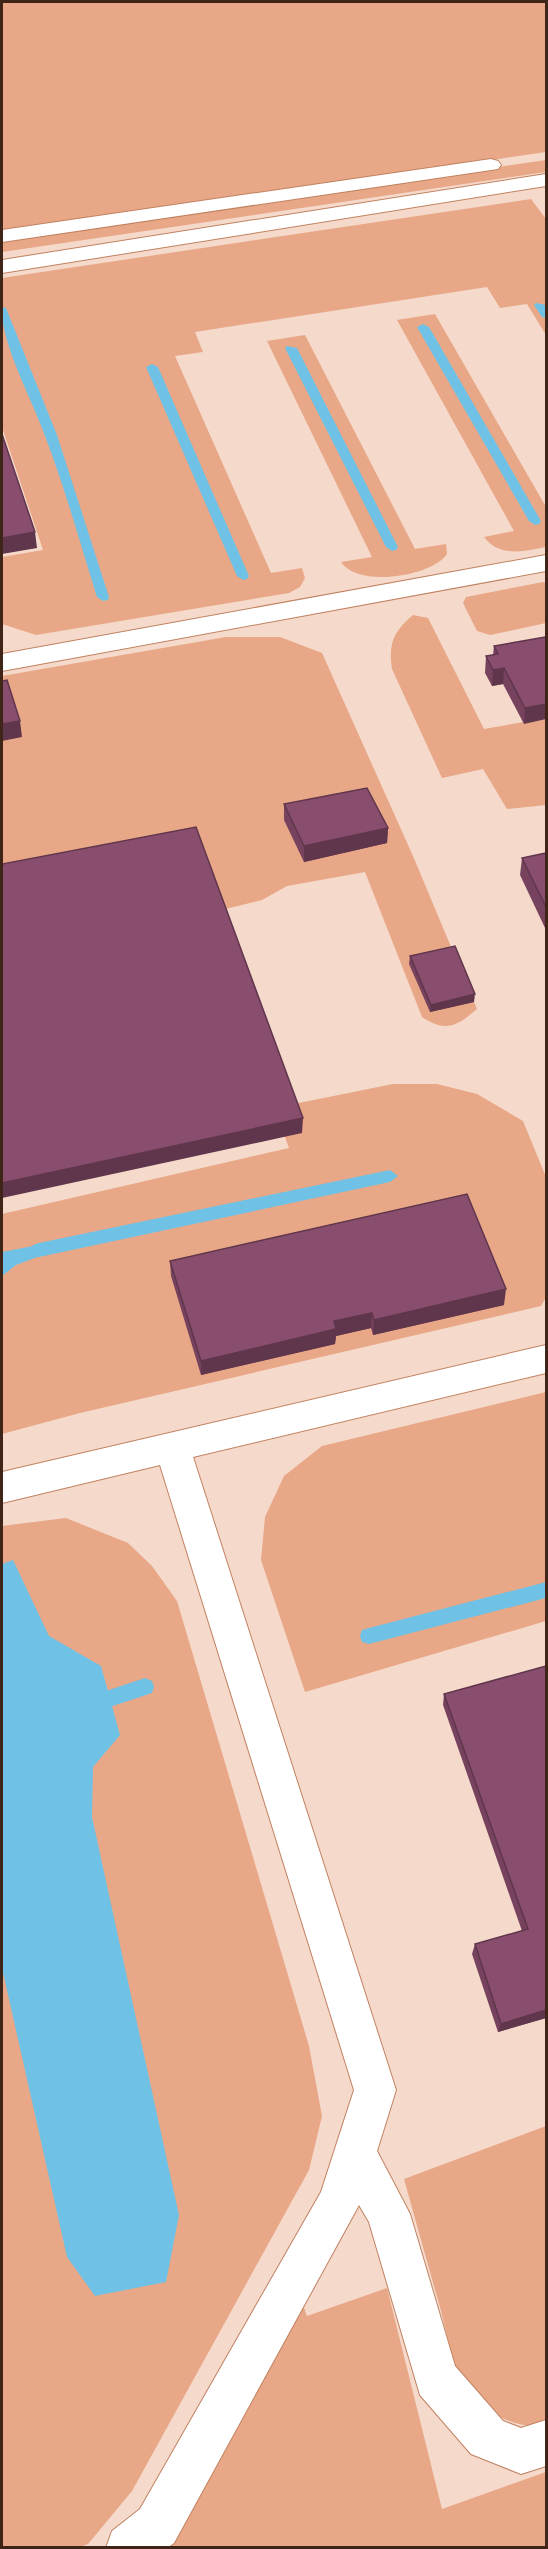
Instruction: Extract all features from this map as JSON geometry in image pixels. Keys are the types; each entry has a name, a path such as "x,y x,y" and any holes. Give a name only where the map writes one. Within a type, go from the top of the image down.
{"lane":[{"path":"2,236 512,162"},
{"path":"2,267 546,180"},
{"path":"2,663 546,563"},
{"path":"2,1487 546,1359"},
{"path":"129,2547 157,2526 339,2202 375,2090 172,1446"},
{"path":"354,2153 388,2214 436,2379 487,2438 521,2451 546,2443"}],"shaded area":[{"path":"2,2 546,2 546,152 2,232"},
{"path":"546,160 546,172 2,252 2,240"},
{"path":"531,199 546,219 546,335 527,304 500,308 487,287 195,332 203,352 175,356 271,573 302,568 305,578 300,587 289,593 36,635 2,624 2,557 43,550 2,427 2,278"},
{"path":"435,314 546,507 546,547 521,551 505,550 490,544 484,537 514,531 397,320"},
{"path":"305,335 415,549 446,544 447,554 439,562 411,573 378,577 362,575 350,570 341,562 372,557 267,341"},
{"path":"546,583 546,623 490,635 477,631 463,603 466,597"},
{"path":"413,615 428,618 484,729 546,718 546,805 507,809 483,769 442,778 392,669 391,652 394,638"},
{"path":"226,637 280,637 322,653 413,856 477,1009 463,1020 445,1026 422,1017 365,872 287,886 262,900 201,915 2,893 2,676"},
{"path":"393,1084 437,1084 477,1094 523,1121 546,1177 546,1297 541,1306 80,1413 2,1434 2,1214 289,1148 274,1108"},
{"path":"546,1392 546,1621 305,1692 261,1560 265,1517 284,1476 322,1446"},
{"path":"66,1518 128,1543 152,1566 177,1601 309,2046 322,2116 309,2170 132,2491 88,2544 80,2547 2,2547 2,1526"},
{"path":"546,2126 546,2426 526,2426 507,2420 489,2410 473,2397 461,2378 452,2354 404,2179"},
{"path":"387,2288 442,2509 546,2472 546,2547 161,2548 299,2294 307,2316"}],"water":[{"path":"38,1245 40,1256 16,1265 2,1276 2,1252"},
{"path":"13,1560 49,1636 101,1666 120,1735 93,1767 92,1817 179,2215 166,2282 95,2296 67,2257 2,1968 2,1564"}],"building":[{"path":"2,434 35,532 2,538"},
{"path":"546,637 546,704 525,708 504,668 493,670 486,656 498,654 494,646"},
{"path":"7,680 20,721 2,724 2,681"},
{"path":"367,788 388,828 304,846 284,804"},
{"path":"196,827 303,1118 2,1183 2,864"},
{"path":"546,853 546,907 522,858"},
{"path":"455,946 475,994 431,1005 410,956"},
{"path":"467,1194 506,1289 374,1320 372,1313 334,1321 336,1329 201,1361 170,1261"},
{"path":"546,1666 546,2010 501,2024 475,1944 528,1929 444,1694"}],"waterway":[{"path":"540,305 546,315"},
{"path":"2,310 21,365 51,435 103,597"},
{"path":"423,327 535,521"},
{"path":"291,348 392,547"},
{"path":"152,367 243,576"},
{"path":"39,1250 390,1176"},
{"path":"369,1636 546,1590"},
{"path":"110,1698 145,1687"}]}
